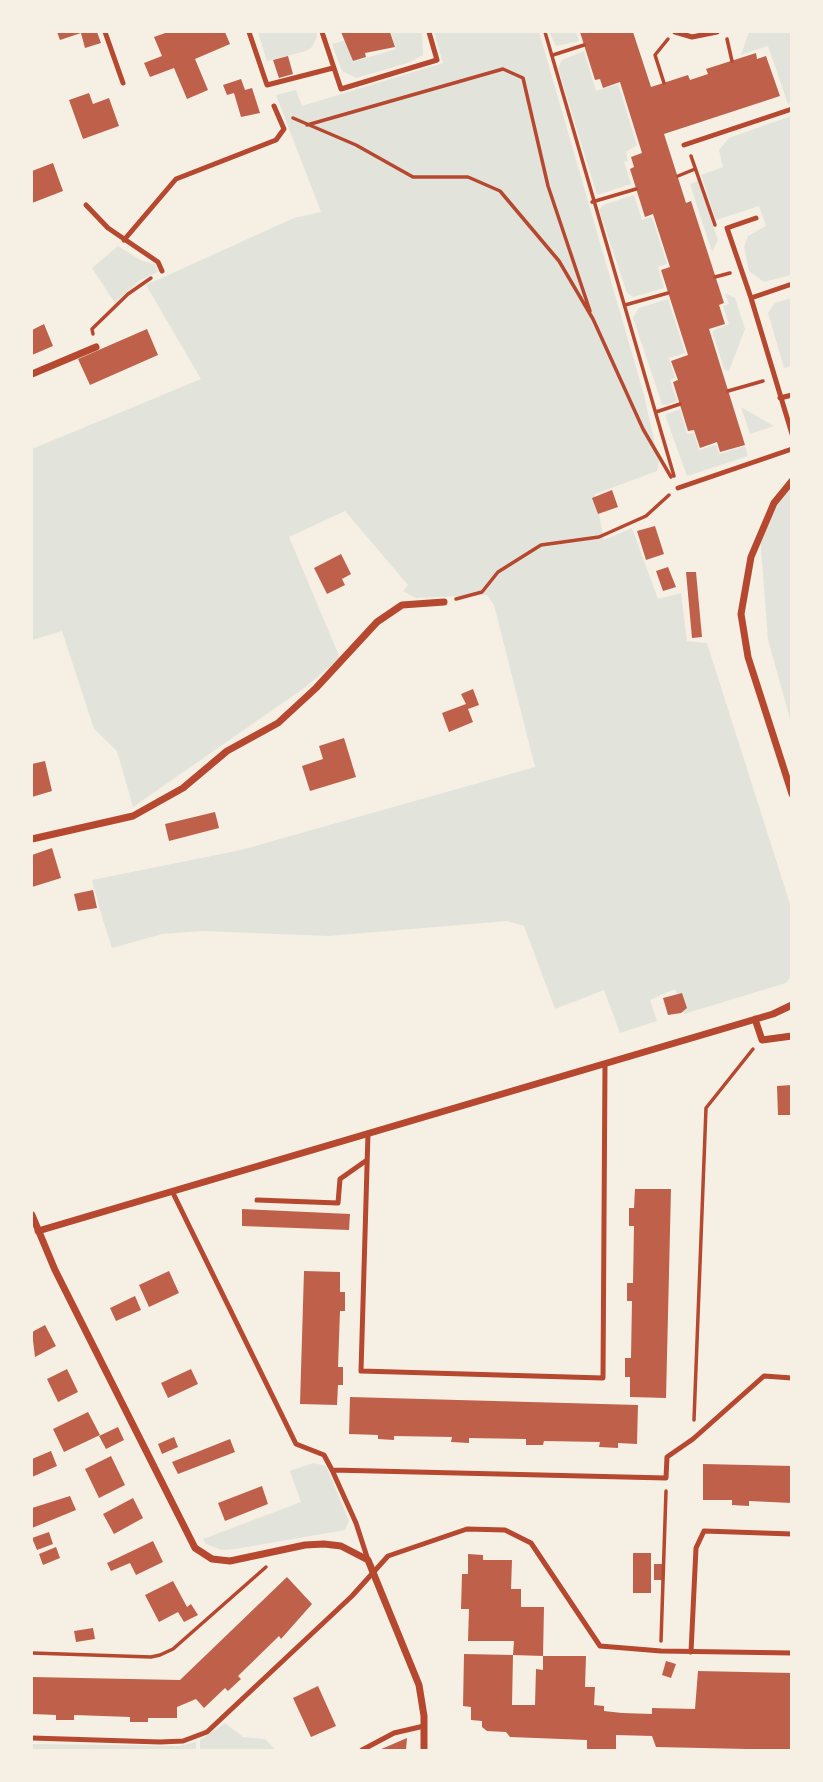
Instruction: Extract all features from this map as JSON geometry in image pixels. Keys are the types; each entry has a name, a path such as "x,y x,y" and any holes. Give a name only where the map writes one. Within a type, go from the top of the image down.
{"street":[{"path":"32,374 96,347"},
{"path":"792,481 774,503 751,556 741,614 748,657 792,794"},
{"path":"32,839 133,816 173,793 228,751 278,723 316,688 377,622 402,605 444,602"},
{"path":"35,1231 755,1019 792,1005"},
{"path":"755,1019 762,1040 792,1036"},
{"path":"32,1215 35,1231 195,1548 212,1559 230,1561 305,1545 324,1544 341,1546 368,1560 419,1685 424,1751"}],"lane":[{"path":"105,32 123,83"},
{"path":"249,32 267,85 333,68"},
{"path":"322,32 341,89 437,60 429,32"},
{"path":"675,32 692,37 717,32"},
{"path":"124,240 176,179 276,140 284,129 274,106"},
{"path":"686,144 792,109"},
{"path":"86,205 124,240 158,262 162,271"},
{"path":"756,218 727,228 792,434"},
{"path":"751,298 792,284"},
{"path":"780,398 792,395"},
{"path":"678,488 792,449"},
{"path":"368,1133 361,1371 603,1378 605,1063"},
{"path":"257,1200 338,1203 340,1179 367,1160"},
{"path":"172,1191 296,1444 324,1455 332,1470 356,1523 368,1560"},
{"path":"332,1470 666,1478 667,1457 693,1439 764,1377 792,1378"},
{"path":"32,1738 160,1742 183,1741 207,1732 352,1596 388,1556 467,1529 505,1530 531,1543 600,1646 661,1651 792,1653"},
{"path":"691,1652 696,1548 705,1531 792,1534"},
{"path":"362,1751 394,1733 424,1726"}],"path":[{"path":"545,32 592,202 678,488"},
{"path":"664,83 656,55 659,47 675,32"},
{"path":"725,32 732,61"},
{"path":"552,56 584,46"},
{"path":"307,125 503,69 523,78 548,186 593,319 643,429 678,488"},
{"path":"274,106 307,125 356,145 414,177 468,177 500,191 559,261 593,319"},
{"path":"686,144 720,239 729,236"},
{"path":"678,176 696,169"},
{"path":"592,202 636,188"},
{"path":"96,347 92,329 128,294 162,271"},
{"path":"625,305 668,293"},
{"path":"728,391 774,377"},
{"path":"656,412 680,404"},
{"path":"444,602 482,593 498,572 541,545 599,537 646,516 678,488"},
{"path":"693,1439 706,1108 762,1040"},
{"path":"661,1651 666,1478"},
{"path":"32,1653 138,1657 160,1655 173,1649 267,1567"}],"shaded area":[{"path":"258,32 316,32 317,36 312,47 306,51 267,61"},
{"path":"391,32 422,32 423,55 408,63 356,78 342,71 332,44 346,40 353,62 396,49"},
{"path":"434,32 539,32 644,395 659,462 657,471 595,494 604,540 632,528 658,599 681,593 687,641 707,643 791,907 791,976 786,983 684,1014 675,989 650,1000 657,1021 620,1033 604,990 555,1009 524,926 507,921 328,936 203,931 162,934 112,948 102,917 92,880 241,850 535,767 494,605 487,595 416,598 403,591 408,585 345,511 289,537 340,658 307,686 133,807 117,751 94,729 62,631 32,640 32,449 201,379 146,285 294,218 321,212 276,95 296,90 302,106 443,63"},
{"path":"549,32 576,32 579,41 556,46"},
{"path":"749,32 791,32 791,102 788,104 768,46 741,55"},
{"path":"584,51 596,91 618,84 637,145 626,152 628,161 624,162 631,184 597,195 558,68 562,60"},
{"path":"791,116 791,275 764,282 749,271 744,247 748,236 766,226 759,206 716,220 701,175 723,167 719,150 729,138"},
{"path":"698,181 718,240 712,252 690,184"},
{"path":"634,195 642,220 652,217 667,264 658,267 664,288 633,297 627,293 599,210 603,205"},
{"path":"118,246 142,261 155,264 158,272 140,280 115,303 92,268"},
{"path":"725,293 735,298 745,329 729,371 724,369 712,331 729,324 723,306 729,304"},
{"path":"791,298 791,366 784,368 768,313 775,303"},
{"path":"668,299 685,353 669,358 675,378 670,380 677,401 666,405 662,404 633,318 639,308"},
{"path":"741,407 774,426 750,434"},
{"path":"680,409 687,434 694,433 699,450 716,445 719,454 745,446 748,456 687,476 665,415"},
{"path":"791,481 791,722 768,640 760,535 774,503"},
{"path":"313,1463 326,1466 349,1521 345,1530 235,1549 222,1550 206,1544 203,1539 301,1502 290,1471"},
{"path":"225,1723 243,1737 265,1739 276,1750 200,1750 200,1740"},
{"path":"196,1742 196,1750 32,1750 32,1744 179,1746"}],"building":[{"path":"57,32 97,32 101,43 85,48 81,33 60,40"},
{"path":"168,32 225,32 230,44 195,59 208,90 187,99 174,68 150,77 144,63 162,56 154,37"},
{"path":"341,32 390,32 395,47 365,53 366,57 353,61"},
{"path":"580,32 633,32 651,87 688,75 690,80 708,74 706,69 756,53 757,59 766,56 780,96 664,134 686,203 691,201 724,303 719,305 725,324 709,329 745,445 720,452 717,442 700,448 694,430 688,431 673,382 678,380 671,361 688,355 661,270 670,267 653,214 645,217 630,169 634,167 631,157 642,153 620,82 603,88 600,79 595,80"},
{"path":"288,56 293,74 279,78 273,60"},
{"path":"241,79 245,90 252,88 260,113 241,117 234,93 227,95 223,85"},
{"path":"89,93 93,104 109,98 119,126 83,139 69,100"},
{"path":"53,163 63,191 32,203 32,171"},
{"path":"44,324 53,346 32,355 32,330"},
{"path":"147,329 158,355 90,385 78,359"},
{"path":"612,490 618,507 598,514 592,498"},
{"path":"655,526 664,554 646,560 637,531"},
{"path":"341,554 351,574 342,579 345,585 327,594 314,568"},
{"path":"668,567 676,587 663,591 656,571"},
{"path":"686,572 696,572 702,637 692,638"},
{"path":"473,689 479,705 468,709 473,722 449,732 442,713 466,704 461,694"},
{"path":"344,738 356,777 310,791 302,766 323,759 319,746"},
{"path":"45,761 52,791 32,797 32,764"},
{"path":"215,812 219,828 169,841 165,824"},
{"path":"52,848 61,878 32,887 32,855"},
{"path":"93,890 97,908 78,911 74,894"},
{"path":"682,993 687,1008 681,1013 668,1015 663,998"},
{"path":"792,1085 792,1115 778,1115 777,1086"},
{"path":"635,1189 671,1189 666,1398 630,1397 630,1377 625,1377 625,1358 631,1358 632,1301 627,1301 627,1283 633,1283 634,1226 629,1226 629,1208 634,1208"},
{"path":"242,1209 350,1214 349,1230 242,1226"},
{"path":"169,1271 179,1293 149,1307 139,1285"},
{"path":"304,1271 340,1272 340,1292 345,1292 345,1311 340,1311 338,1367 343,1367 343,1385 338,1385 337,1405 300,1404"},
{"path":"135,1296 141,1310 116,1321 110,1308"},
{"path":"45,1325 56,1346 35,1357 32,1332"},
{"path":"67,1369 78,1392 58,1402 47,1379"},
{"path":"191,1369 198,1384 168,1398 161,1383"},
{"path":"350,1397 638,1405 637,1444 618,1443 618,1448 599,1447 600,1442 544,1441 543,1445 526,1445 526,1439 469,1438 469,1443 451,1442 452,1437 394,1436 394,1440 378,1439 378,1435 349,1434"},
{"path":"88,1412 100,1435 64,1452 53,1429"},
{"path":"118,1427 124,1440 106,1449 99,1436"},
{"path":"174,1437 178,1447 162,1454 158,1444"},
{"path":"230,1439 235,1452 178,1474 172,1462"},
{"path":"51,1451 57,1466 32,1477 32,1459"},
{"path":"111,1456 125,1485 99,1498 85,1469"},
{"path":"703,1464 792,1466 792,1503 749,1501 749,1506 732,1505 732,1500 703,1500"},
{"path":"262,1486 268,1504 225,1521 218,1503"},
{"path":"70,1496 76,1510 32,1528 32,1508"},
{"path":"133,1498 143,1518 114,1534 103,1514"},
{"path":"49,1532 53,1544 37,1550 32,1538"},
{"path":"153,1541 163,1562 136,1575 130,1563 111,1571 107,1563"},
{"path":"56,1547 60,1558 43,1565 39,1554"},
{"path":"633,1553 651,1553 651,1593 633,1593"},
{"path":"468,1554 483,1555 483,1560 512,1560 511,1589 521,1589 521,1607 544,1607 543,1656 513,1655 514,1641 468,1641 469,1609 461,1609 462,1574 468,1574"},
{"path":"654,1564 662,1564 662,1580 654,1580"},
{"path":"287,1577 312,1604 281,1639 279,1636 238,1676 241,1679 228,1691 225,1688 204,1708 196,1699 177,1707 177,1718 148,1718 148,1722 130,1722 130,1717 74,1715 74,1720 56,1720 56,1715 32,1714 32,1677 180,1680"},
{"path":"173,1581 187,1607 191,1604 198,1615 184,1622 178,1612 159,1622 145,1595"},
{"path":"93,1628 95,1639 76,1642 74,1631"},
{"path":"464,1654 513,1655 512,1705 535,1705 536,1669 543,1670 543,1656 586,1656 585,1687 595,1687 594,1705 604,1706 604,1711 622,1713 652,1714 652,1708 695,1709 698,1671 792,1673 792,1750 656,1747 652,1736 616,1735 616,1750 587,1750 587,1740 510,1737 506,1732 487,1731 482,1727 482,1721 471,1720 471,1707 463,1706"},
{"path":"666,1661 676,1664 671,1678 662,1675"},
{"path":"318,1686 336,1726 311,1737 293,1698"},
{"path":"407,1738 406,1750 379,1750"}]}
